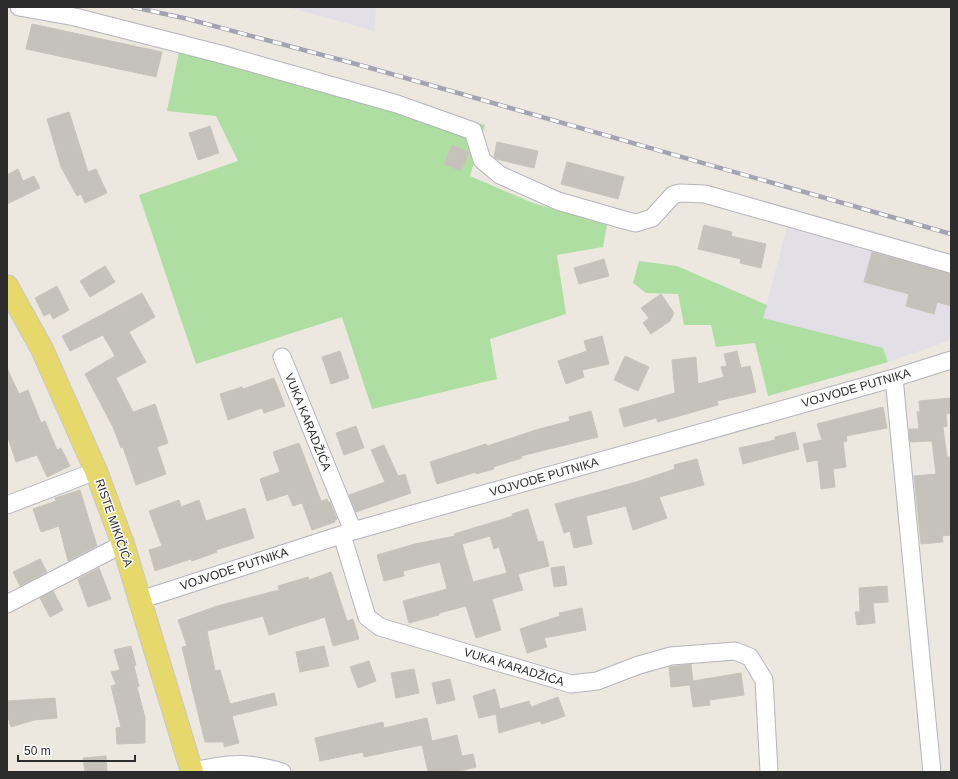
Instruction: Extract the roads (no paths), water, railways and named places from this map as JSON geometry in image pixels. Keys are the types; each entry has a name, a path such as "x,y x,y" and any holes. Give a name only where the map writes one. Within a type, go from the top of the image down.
{"main road":[{"name":"RISTE MIKIČIĆA","path":"7,286 42,349 96,471 123,544 192,772"}],"street":[{"path":"19,7 75,17 220,54 397,104 473,131 482,160 500,176 558,201 624,220 636,223 652,218 673,195 680,193 705,194 951,264"},
{"name":"VUKA KARADŽIĆA","path":"282,357 347,533 367,616 380,627 571,684 597,681 639,665 671,656 735,651 750,657 764,680 769,772"},
{"name":"VOJVODE PUTNIKA","path":"140,600 347,533 894,378 951,360"},
{"path":"894,378 932,772"},
{"path":"7,505 96,471"},
{"path":"7,604 123,544"},
{"path":"192,772 223,765 246,764 282,772"}],"railway":[{"path":"133,7 188,19 367,67 951,234"}]}
